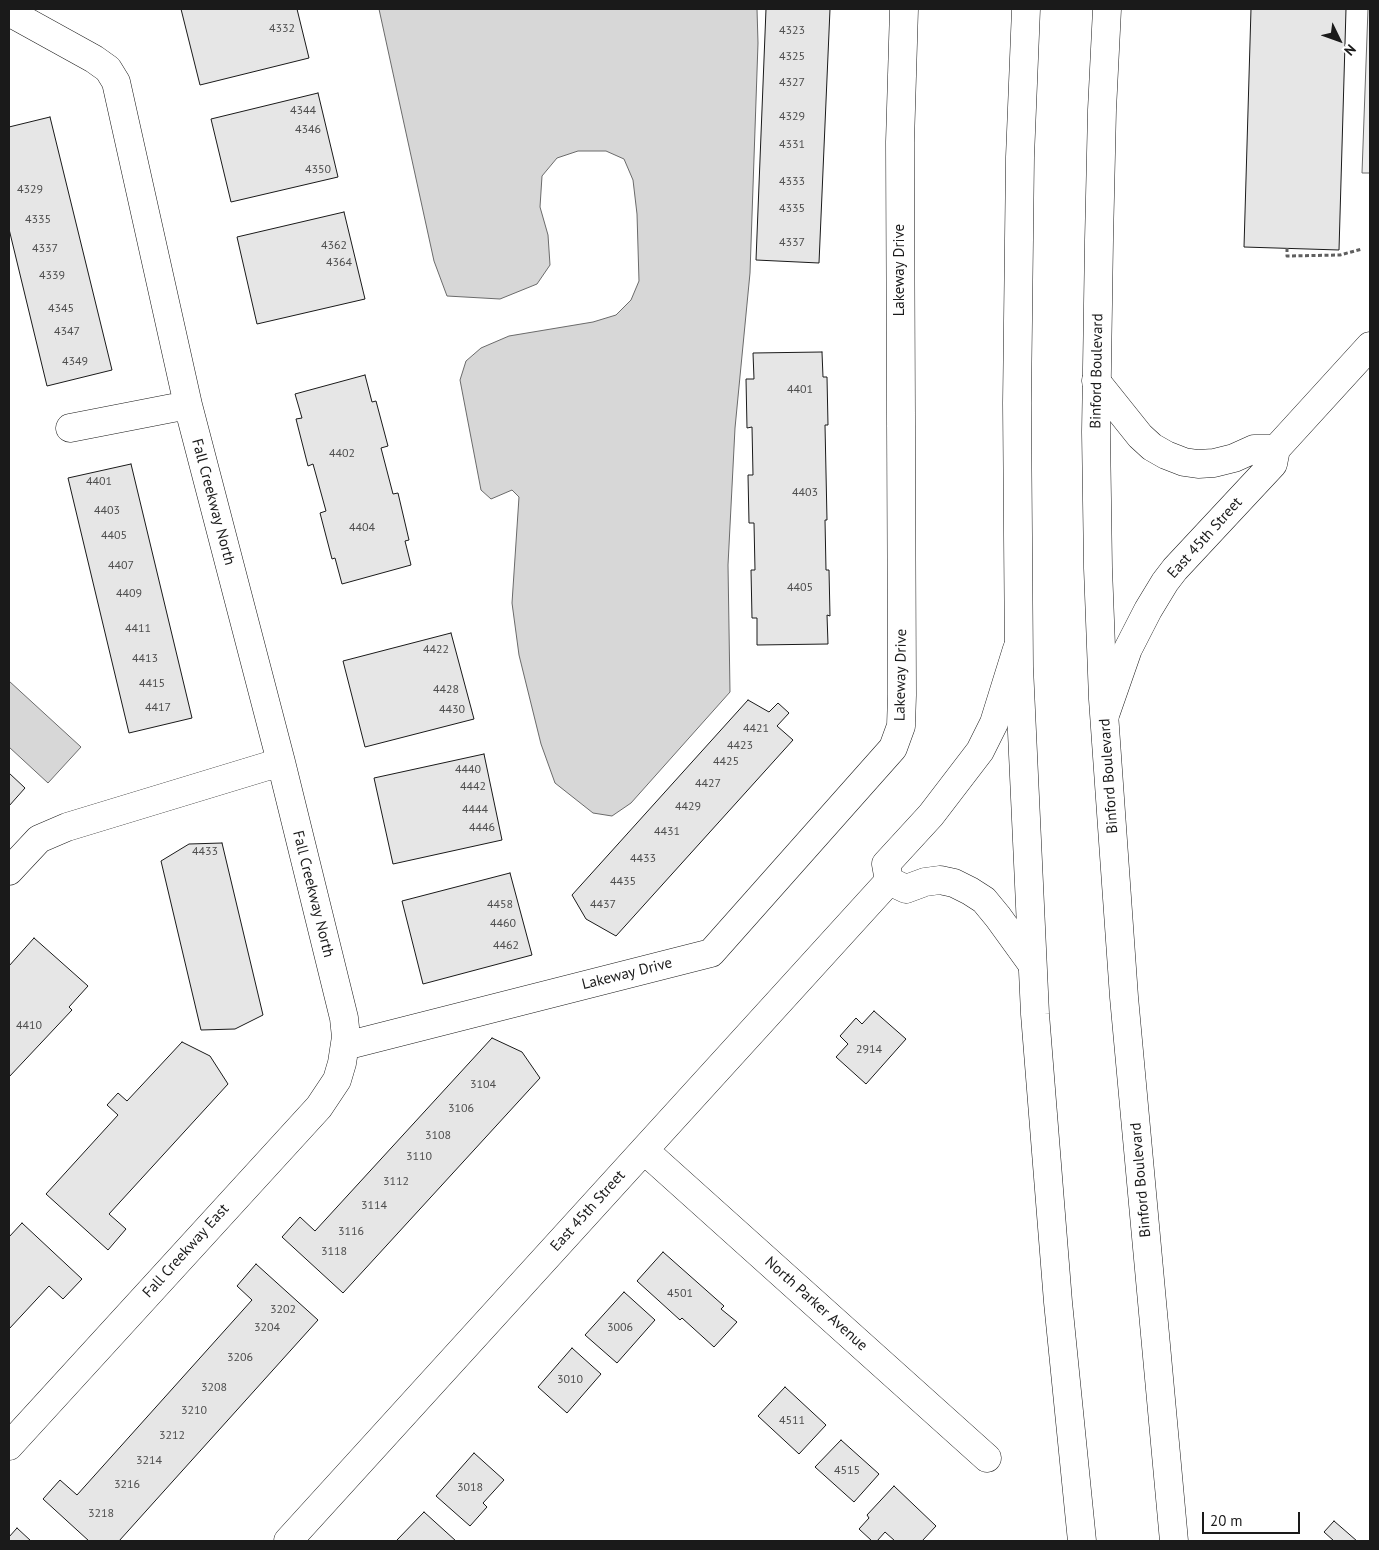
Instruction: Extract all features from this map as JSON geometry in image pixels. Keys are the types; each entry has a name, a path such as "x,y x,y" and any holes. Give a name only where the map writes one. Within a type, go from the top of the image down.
{"street":[{"name":"Lakeway Drive","path":"345,1046 711,952 893,748 901,726 902,695 900,142 904,9"},
{"path":"1026,9 1020,157 1017,363 1019,643 1032,964 1058,1302 1082,1541"},
{"name":"Binford Boulevard","path":"1107,9 1102,110 1096,381 1098,568 1104,715 1124,997 1174,1541"},
{"name":"Fall Creekway North","path":"9,12 94,59 108,69 116,82 188,405 281,762 344,1018 345,1046"},
{"name":"East 45th Street","path":"1104,715 1128,649 1165,582 1181,562 1273,464 1276,449 1370,346"},
{"path":"1096,381 1140,436 1152,447 1184,462 1198,464 1214,463 1234,458 1254,449 1276,449"},
{"path":"70,428 188,405"},
{"path":"1019,643 994,723 980,751 930,815 886,864 888,881 906,889 925,882 940,880 954,883 984,900 1032,964"},
{"path":"9,871 38,839 67,827 281,762"},
{"name":"East 45th Street","path":"294,1539 888,881"},
{"name":"Fall Creekway East","path":"9,1446 319,1107 337,1080 345,1046"},
{"name":"North Parker Avenue","path":"644,1150 987,1458"}],"path":[{"path":"1287,248 1287,256 1340,255 1362,249"}],"shaded area":[{"path":"379,9 757,9 758,43 750,273 735,428 728,565 730,692 631,803 612,816 593,813 555,783 541,744 519,655 512,603 519,497 512,490 491,499 481,490 460,380 466,361 481,348 509,336 593,322 616,315 631,300 639,281 637,214 633,180 624,159 606,151 578,151 557,158 542,176 540,207 548,235 550,265 537,284 500,299 447,296 434,261"},
{"path":"1368,9 1370,9 1370,173 1362,173"},
{"path":"9,681 81,747 48,783 9,747"}],"building":[{"path":"181,9 297,9 309,58 200,85"},
{"path":"766,9 830,9 819,263 756,260"},
{"path":"1251,9 1346,9 1339,250 1244,247"},
{"path":"318,93 338,177 231,202 211,119"},
{"path":"50,117 112,370 47,386 9,229 9,127"},
{"path":"344,212 365,299 257,324 237,237"},
{"path":"822,352 823,377 827,377 828,425 825,425 827,520 825,520 826,570 829,570 830,616 827,615 828,644 757,645 757,618 752,618 751,570 755,570 754,523 749,523 748,475 753,475 752,427 747,428 746,379 754,379 753,353"},
{"path":"365,375 372,402 376,401 388,446 381,448 393,494 398,493 409,540 405,541 411,565 342,584 335,558 332,559 320,513 326,511 313,464 308,466 296,419 302,418 295,394"},
{"path":"131,464 192,718 129,733 68,478"},
{"path":"451,633 474,719 365,747 343,661"},
{"path":"748,700 769,712 778,703 789,713 777,726 793,740 616,936 586,919 572,895"},
{"path":"484,754 502,840 393,864 374,778"},
{"path":"9,773 25,788 9,806"},
{"path":"222,843 263,1015 235,1029 201,1030 161,861 189,844"},
{"path":"510,873 532,955 423,984 402,901"},
{"path":"34,938 88,986 69,1007 72,1010 9,1077 9,966"},
{"path":"874,1011 906,1039 866,1084 836,1057 848,1044 840,1036 856,1018 862,1024"},
{"path":"492,1038 522,1052 540,1078 343,1293 282,1237 300,1217 315,1231"},
{"path":"182,1042 210,1056 228,1084 109,1214 126,1229 108,1250 46,1194 118,1115 107,1105 118,1093 127,1101"},
{"path":"22,1223 82,1279 63,1299 49,1286 9,1329 9,1237"},
{"path":"663,1252 724,1306 721,1309 737,1322 714,1347 682,1318 680,1320 637,1281"},
{"path":"256,1264 318,1320 119,1541 89,1541 43,1499 60,1480 77,1495 252,1300 237,1286"},
{"path":"624,1292 655,1320 617,1363 585,1335"},
{"path":"572,1348 601,1374 567,1413 538,1387"},
{"path":"785,1387 826,1425 799,1454 758,1416"},
{"path":"841,1440 879,1474 854,1502 815,1467"},
{"path":"474,1453 504,1480 483,1503 487,1507 470,1526 436,1496"},
{"path":"894,1486 936,1526 922,1541 895,1541 885,1532 877,1541 872,1541 859,1529 869,1518 867,1515"},
{"path":"424,1512 456,1541 398,1541"},
{"path":"1334,1521 1357,1541 1334,1541 1324,1532"},
{"path":"17,1528 31,1541 9,1541 9,1537"}]}
